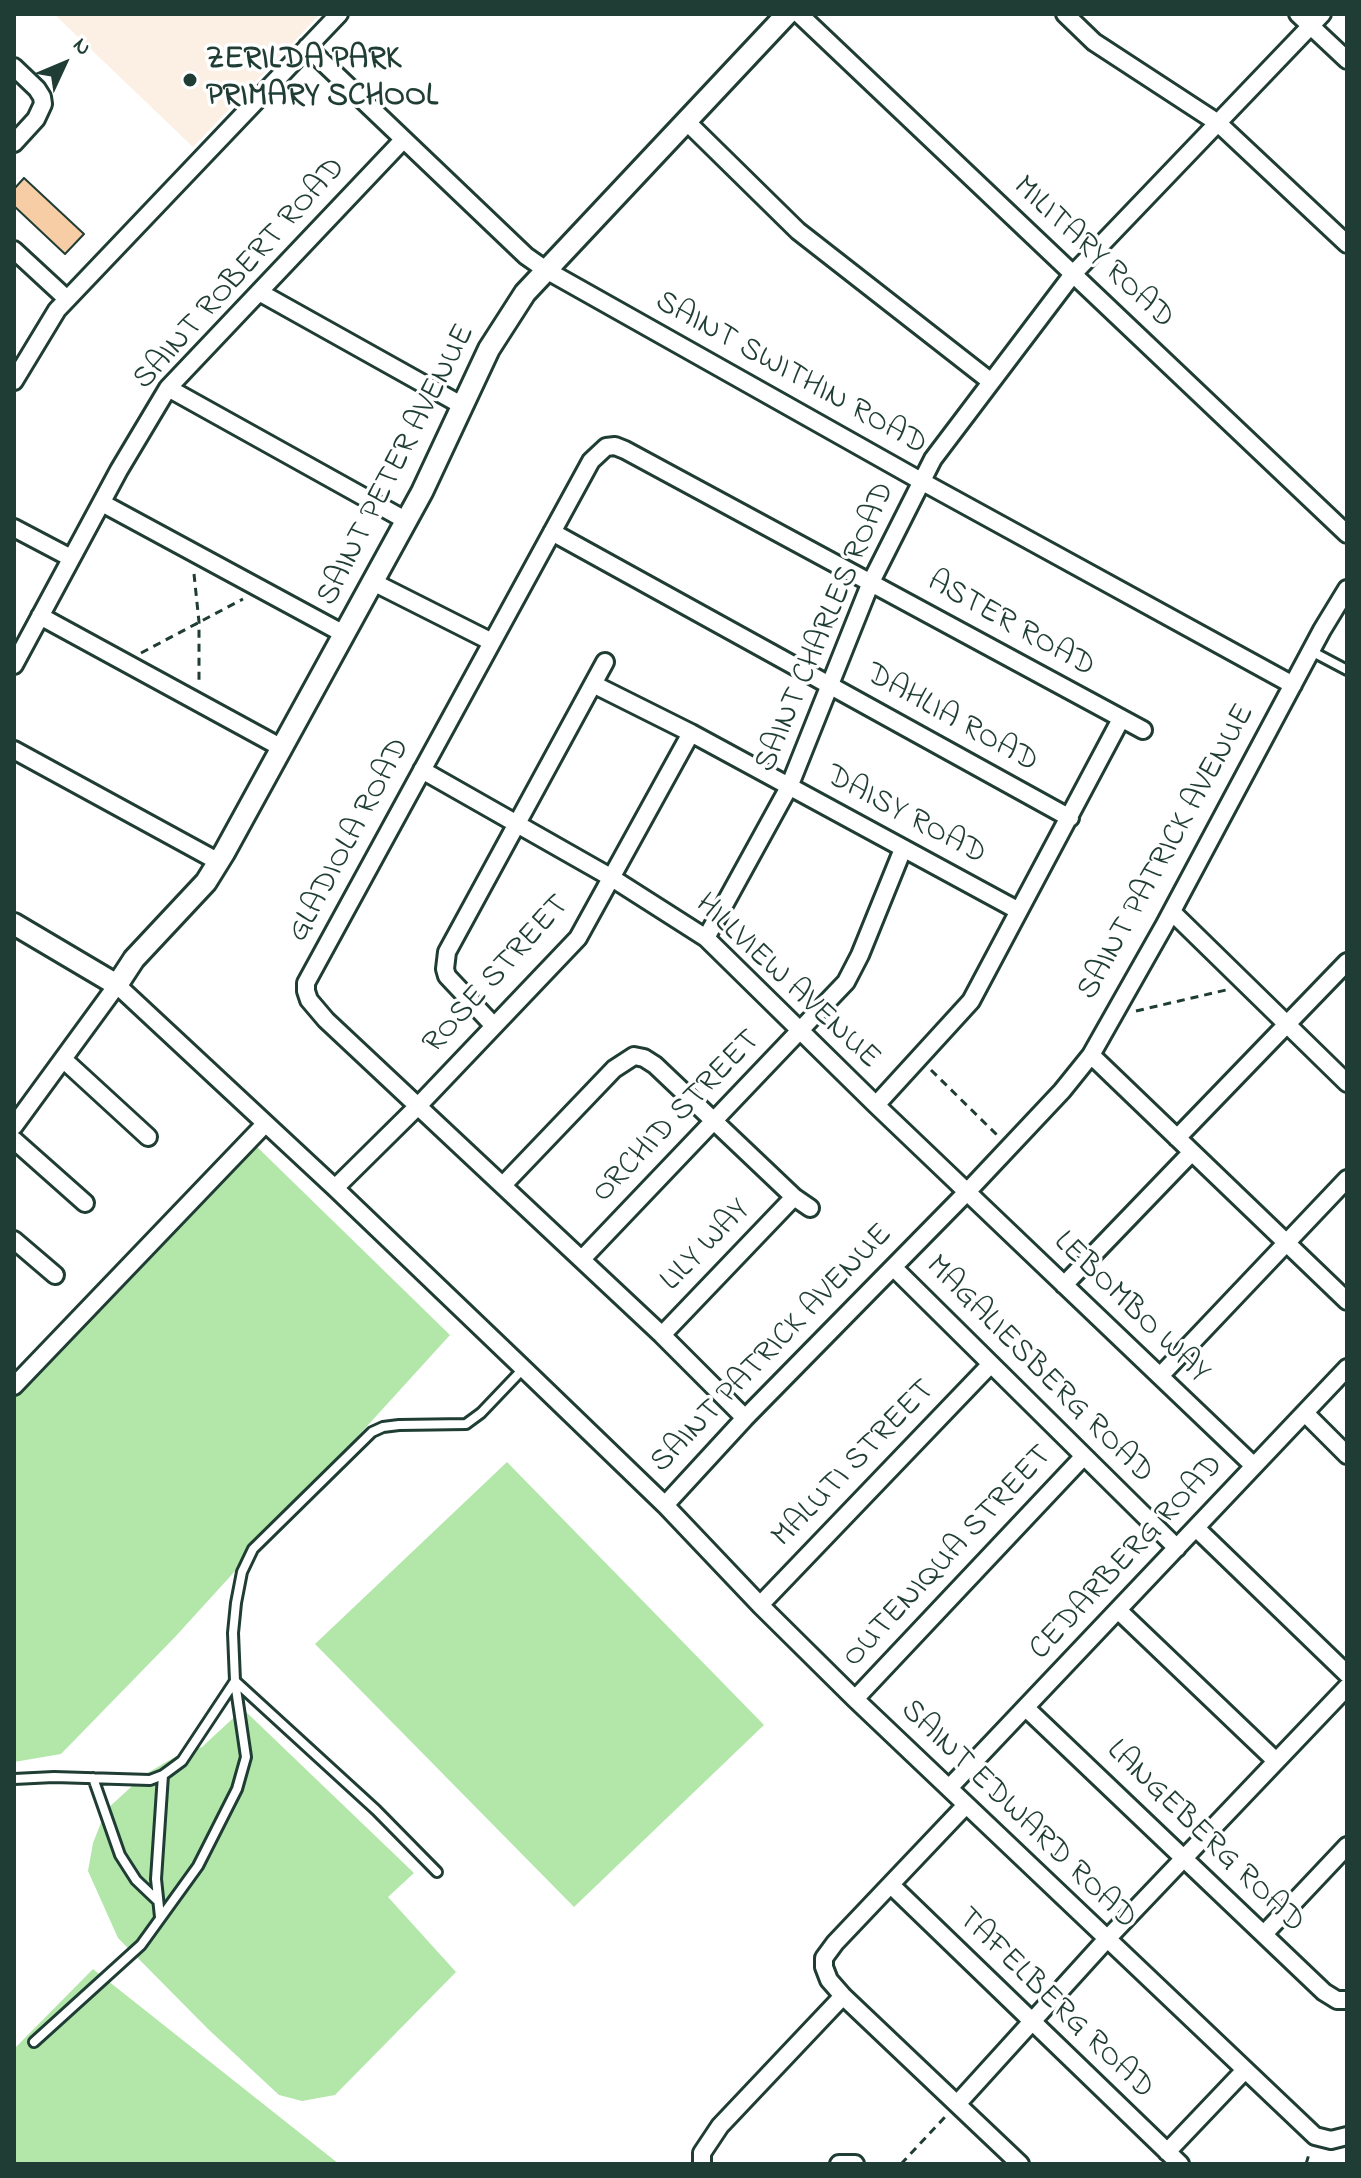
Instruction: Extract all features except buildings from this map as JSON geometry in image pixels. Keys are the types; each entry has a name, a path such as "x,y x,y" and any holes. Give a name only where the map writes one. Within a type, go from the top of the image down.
{"street":[{"path":"14,381 45,326 67,299 339,14"},
{"name":"SAINT PETER AVENUE","path":"117,985 134,959 206,882 219,862 407,521 489,349 525,293 787,14"},
{"name":"MILITARY ROAD","path":"799,14 1347,534"},
{"path":"1065,14 1094,42 1218,123 1347,244"},
{"path":"1298,14 1316,20 1347,60"},
{"name":"SAINT CHARLES ROAD","path":"706,938 789,787 871,581 938,452 1073,274 1316,20"},
{"name":"SAINT SWITHIN ROAD","path":"307,47 526,256 546,270 1293,685"},
{"path":"14,67 37,89 43,104 36,119 14,143"},
{"path":"686,121 798,231 990,381"},
{"name":"SAINT ROBERT ROAD","path":"14,665 168,388 403,140"},
{"path":"14,250 67,299"},
{"path":"259,292 463,406"},
{"path":"168,388 407,521"},
{"name":"GLADIOLA ROAD","path":"745,1418 582,1259 326,1020 309,1000 306,983 591,461 606,447 615,446 871,581"},
{"path":"102,503 344,634"},
{"path":"14,528 71,558"},
{"name":"DAHLIA ROAD","path":"552,532 1070,818"},
{"name":"ASTER ROAD","path":"871,581 1143,730"},
{"path":"373,582 492,642"},
{"name":"SAINT PATRICK AVENUE","path":"14,924 117,985 335,1188 665,1505 745,1418 1010,1147 1091,1055 1347,589"},
{"path":"40,616 282,748"},
{"path":"494,1026 447,976 447,952 605,662"},
{"name":"DAISY ROAD","path":"593,684 691,733 1019,911"},
{"path":"876,1105 971,1001 1121,719"},
{"name":"ROSE STREET","path":"335,1188 578,938 691,733"},
{"path":"14,750 219,862"},
{"name":"HILLVIEW AVENUE","path":"422,770 612,878 706,938 967,1192"},
{"name":"ORCHID STREET","path":"582,1259 836,995 853,971 903,849"},
{"path":"1172,912 1347,1083"},
{"path":"1177,1138 1347,962"},
{"path":"16,1118 117,985"},
{"path":"1091,1055 1347,1301"},
{"name":"LILY WAY","path":"503,1185 614,1069 634,1056 655,1065 794,1197 810,1208"},
{"path":"63,1059 148,1137"},
{"path":"14,1386 265,1124"},
{"path":"14,1140 85,1203"},
{"path":"1064,1285 1192,1152"},
{"path":"1160,1376 1347,1179"},
{"name":"LEBOMBO WAY","path":"967,1192 1254,1466"},
{"name":"LILY WAY","path":"662,1335 794,1197"},
{"path":"14,1240 55,1275"},
{"name":"MAGALIESBERG ROAD","path":"894,1268 1177,1548"},
{"name":"MALUTI STREET","path":"760,1605 991,1364"},
{"name":"CEDARBERG ROAD","path":"949,1788 1347,1368"},
{"path":"1305,1413 1347,1455"},
{"name":"OUTENIQUA STREET","path":"855,1699 1084,1456"},
{"name":"SAINT EDWARD ROAD","path":"665,1505 855,1699 1315,2136 1331,2140 1347,2136"},
{"path":"1196,1528 1347,1674"},
{"path":"1119,1611 1276,1761"},
{"path":"958,2103 1106,1940 1347,1687"},
{"name":"LANGEBERG ROAD","path":"1026,1708 1324,1992 1337,2000 1347,2000"},
{"path":"966,1805 824,1958 824,1967 829,1980 843,1996 1020,2164"},
{"path":"1264,1934 1347,1846"},
{"name":"TAFELBERG ROAD","path":"891,1885 1180,2164"},
{"path":"702,2164 702,2153 720,2126 843,1996"},
{"path":"1167,2152 1245,2070"},
{"path":"839,2164 855,2164"}],"lane":[{"path":"1311,651 1347,670"},
{"path":"34,2042 141,1945 198,1866 237,1789 246,1757 235,1681 233,1633 242,1572 253,1549 372,1432 399,1425 466,1424 524,1369"},
{"path":"14,1779 150,1780 163,1775 182,1761 235,1681"},
{"path":"235,1681 376,1810 437,1872"},
{"path":"160,1917 156,1879 163,1775"},
{"path":"93,1778 120,1855 136,1880 158,1901"}],"path":[{"path":"191,551 199,622 199,702"},
{"path":"129,664 145,650 260,589"},
{"path":"1113,1016 1247,986"},
{"path":"920,1058 1010,1147"},
{"path":"901,2164 958,2103"}],"shaded area":[{"name":"ZERILDA PARK PRIMARY SCHOOL","path":"54,14 320,14 193,147"}],"green space":[{"path":"253,1143 450,1335 175,1637 61,1754 14,1762 14,1396 144,1262"},
{"path":"507,1462 764,1725 574,1907 315,1644"},
{"path":"243,1709 414,1873 388,1897 456,1972 335,2095 302,2101 279,2095 118,1938 88,1871 93,1843 106,1810 144,1775 180,1754 202,1747"},
{"path":"93,1969 339,2164 14,2164 14,2049"}],"place":[{"name":"ZERILDA PARK PRIMARY SCHOOL","path":"190,80"}]}
